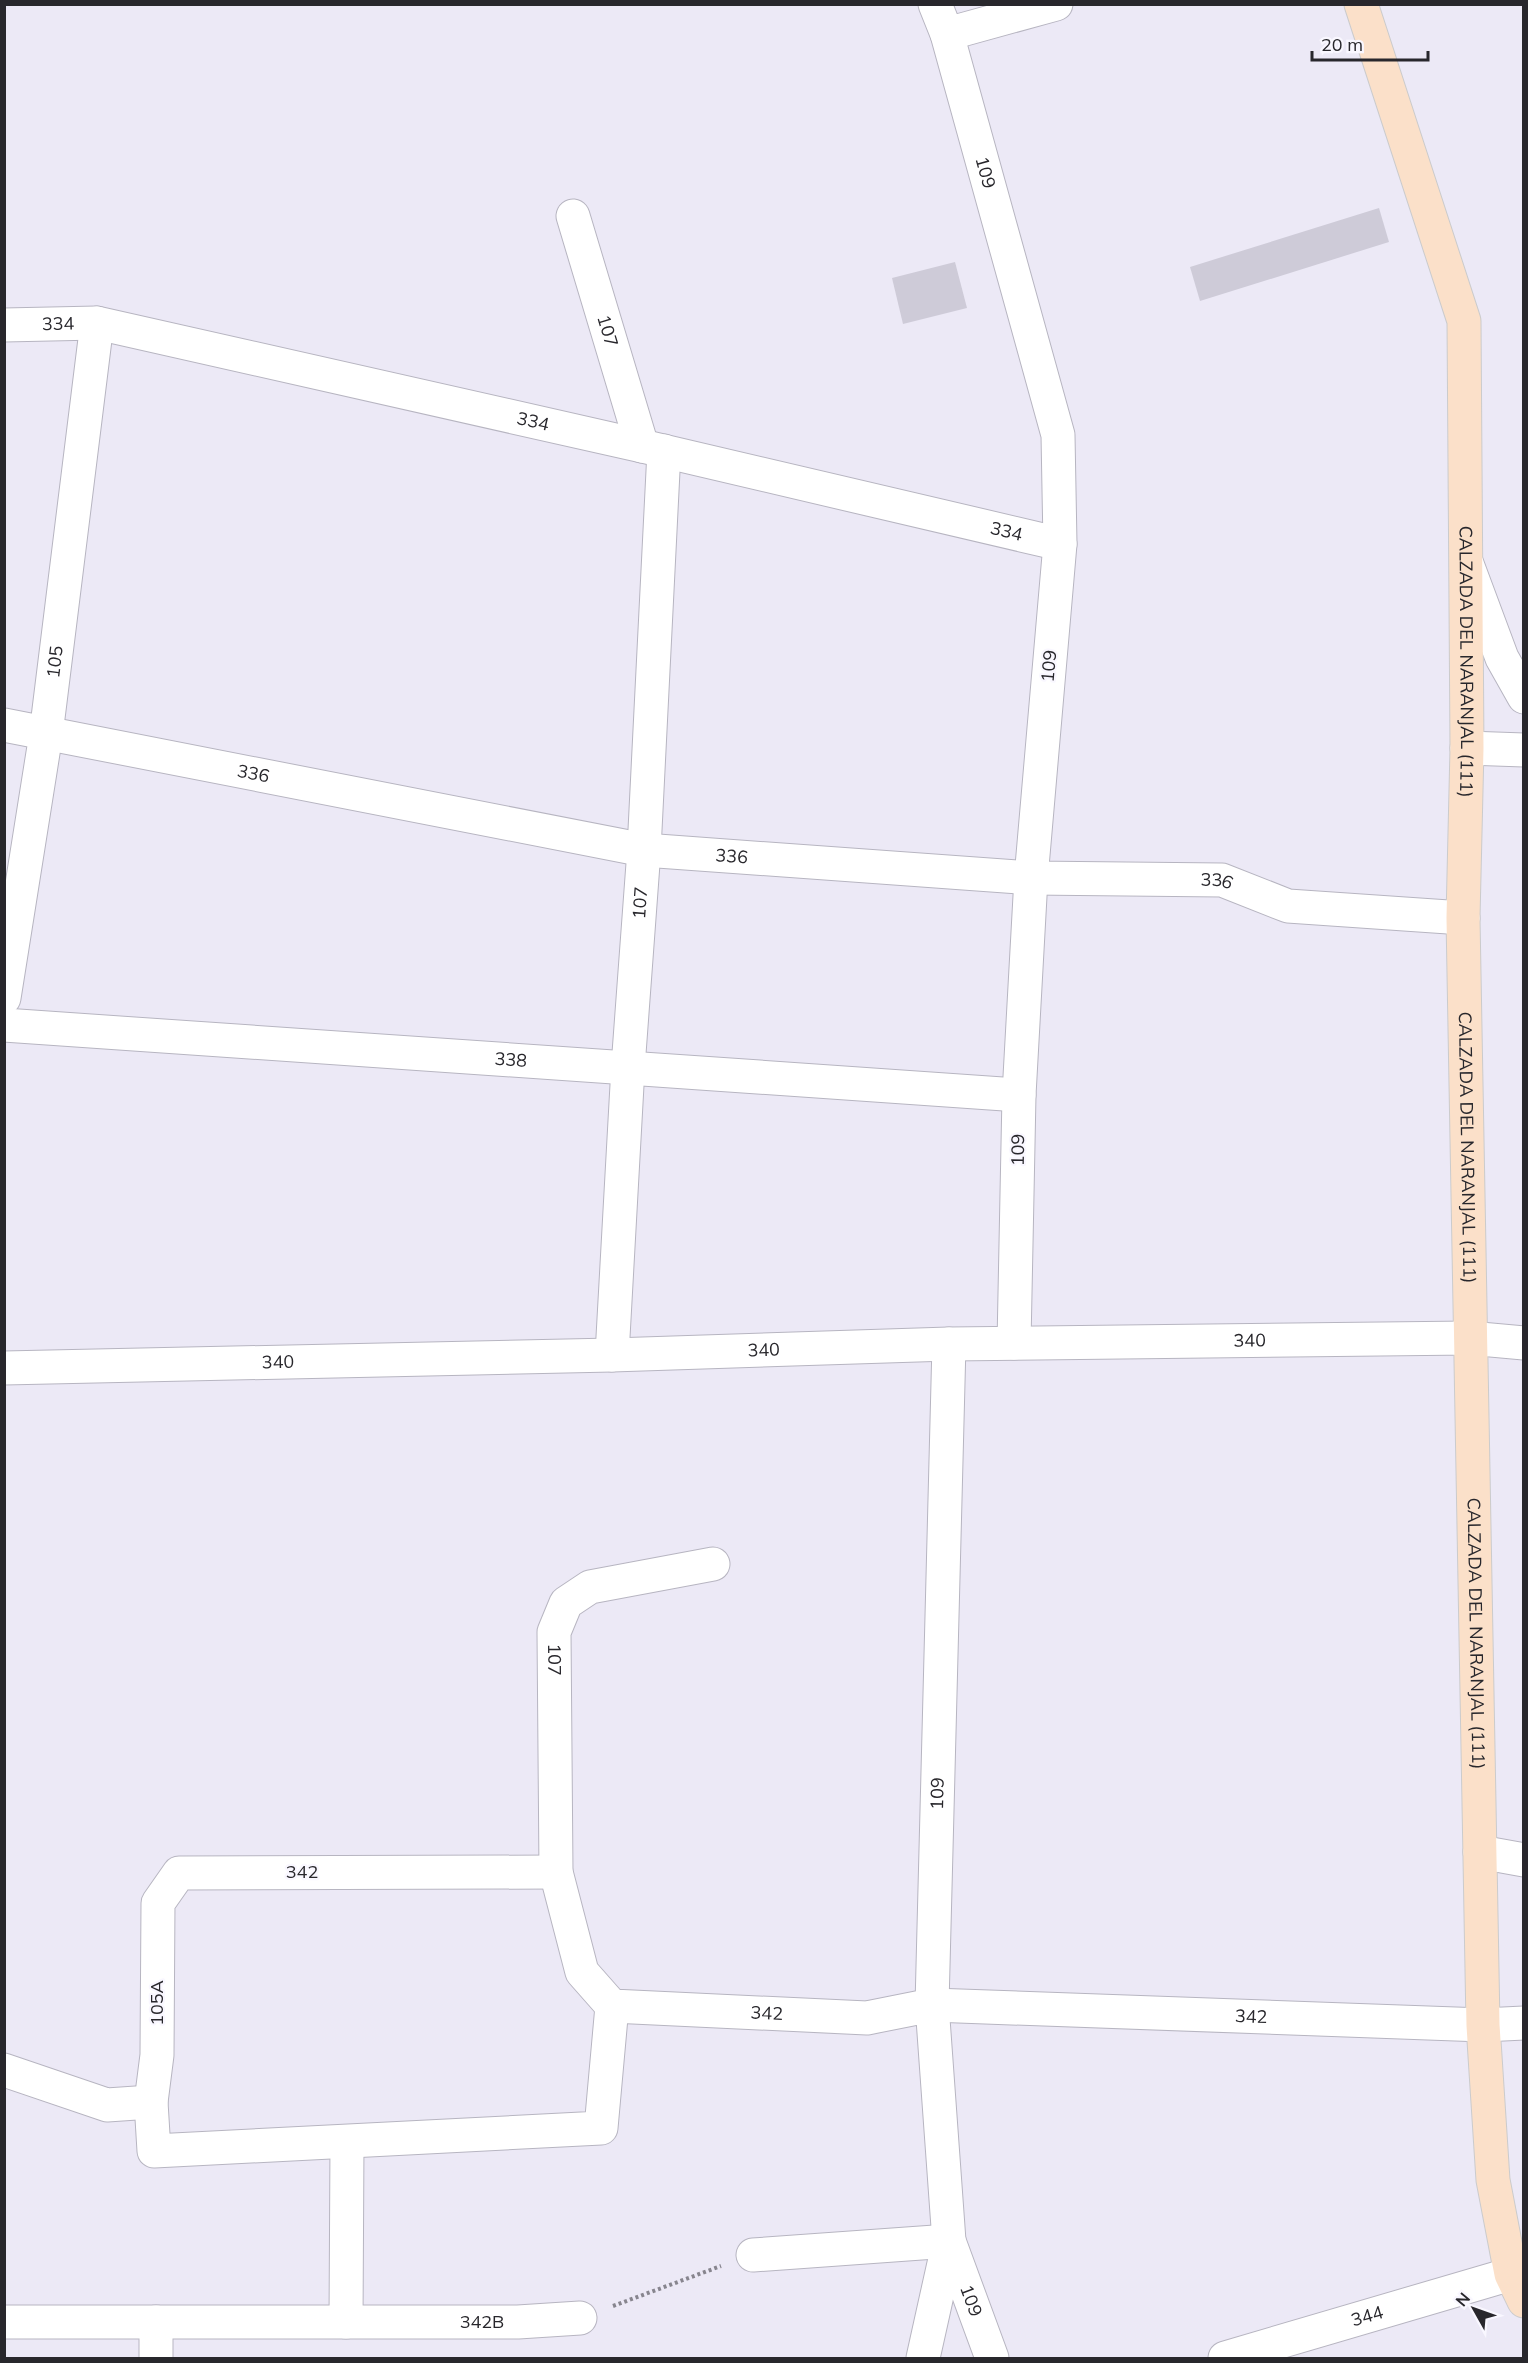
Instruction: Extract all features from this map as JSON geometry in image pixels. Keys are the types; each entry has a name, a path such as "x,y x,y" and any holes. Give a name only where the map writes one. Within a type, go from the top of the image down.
{"main road":[{"name":"CALZADA DEL NARANJAL (111)","path":"1361,4 1464,321 1467,748 1463,918 1483,2025 1493,2180 1517,2287"}],"street":[{"path":"941,19 1056,4"},
{"name":"109","path":"941,19 1058,435 1060,544 1031,878 1019,1095 1014,1343"},
{"name":"107","path":"573,216 653,448 644,850 628,1067 612,1355"},
{"name":"334","path":"4,325 97,323 653,448 1060,544"},
{"name":"105","path":"4,998 46,734 97,323"},
{"path":"1466,560 1502,658 1524,697"},
{"name":"336","path":"4,725 644,850 1031,878 1222,880 1288,906 1463,918"},
{"path":"1467,748 1524,750"},
{"name":"338","path":"4,1025 1019,1095"},
{"name":"340","path":"4,1368 612,1355 949,1344 1469,1338 1524,1343"},
{"name":"109","path":"949,1344 932,2005 949,2241 992,2358"},
{"name":"107","path":"556,1872 554,1632 566,1603 590,1587 713,1564"},
{"path":"1480,1852 1524,1860"},
{"path":"346,2322 347,2142 601,2127 612,2006 582,1972 556,1872"},
{"name":"342","path":"158,1903 179,1873 556,1872"},
{"name":"105A","path":"158,1903 157,2055 151,2102 154,2151 347,2142"},
{"name":"342","path":"612,2006 867,2018 932,2005 1483,2025 1524,2023"},
{"path":"4,2070 108,2105 151,2102"},
{"path":"753,2255 949,2241"},
{"name":"109","path":"923,2358 949,2241"},
{"name":"344","path":"1225,2358 1517,2287"},
{"name":"342B","path":"4,2322 518,2322 579,2318"},
{"path":"156,2322 156,2358"}],"path":[{"path":"579,2318 753,2255"}],"building":[{"path":"1379,208 1389,242 1200,301 1190,267"},
{"path":"955,262 967,308 903,324 892,278"}]}
